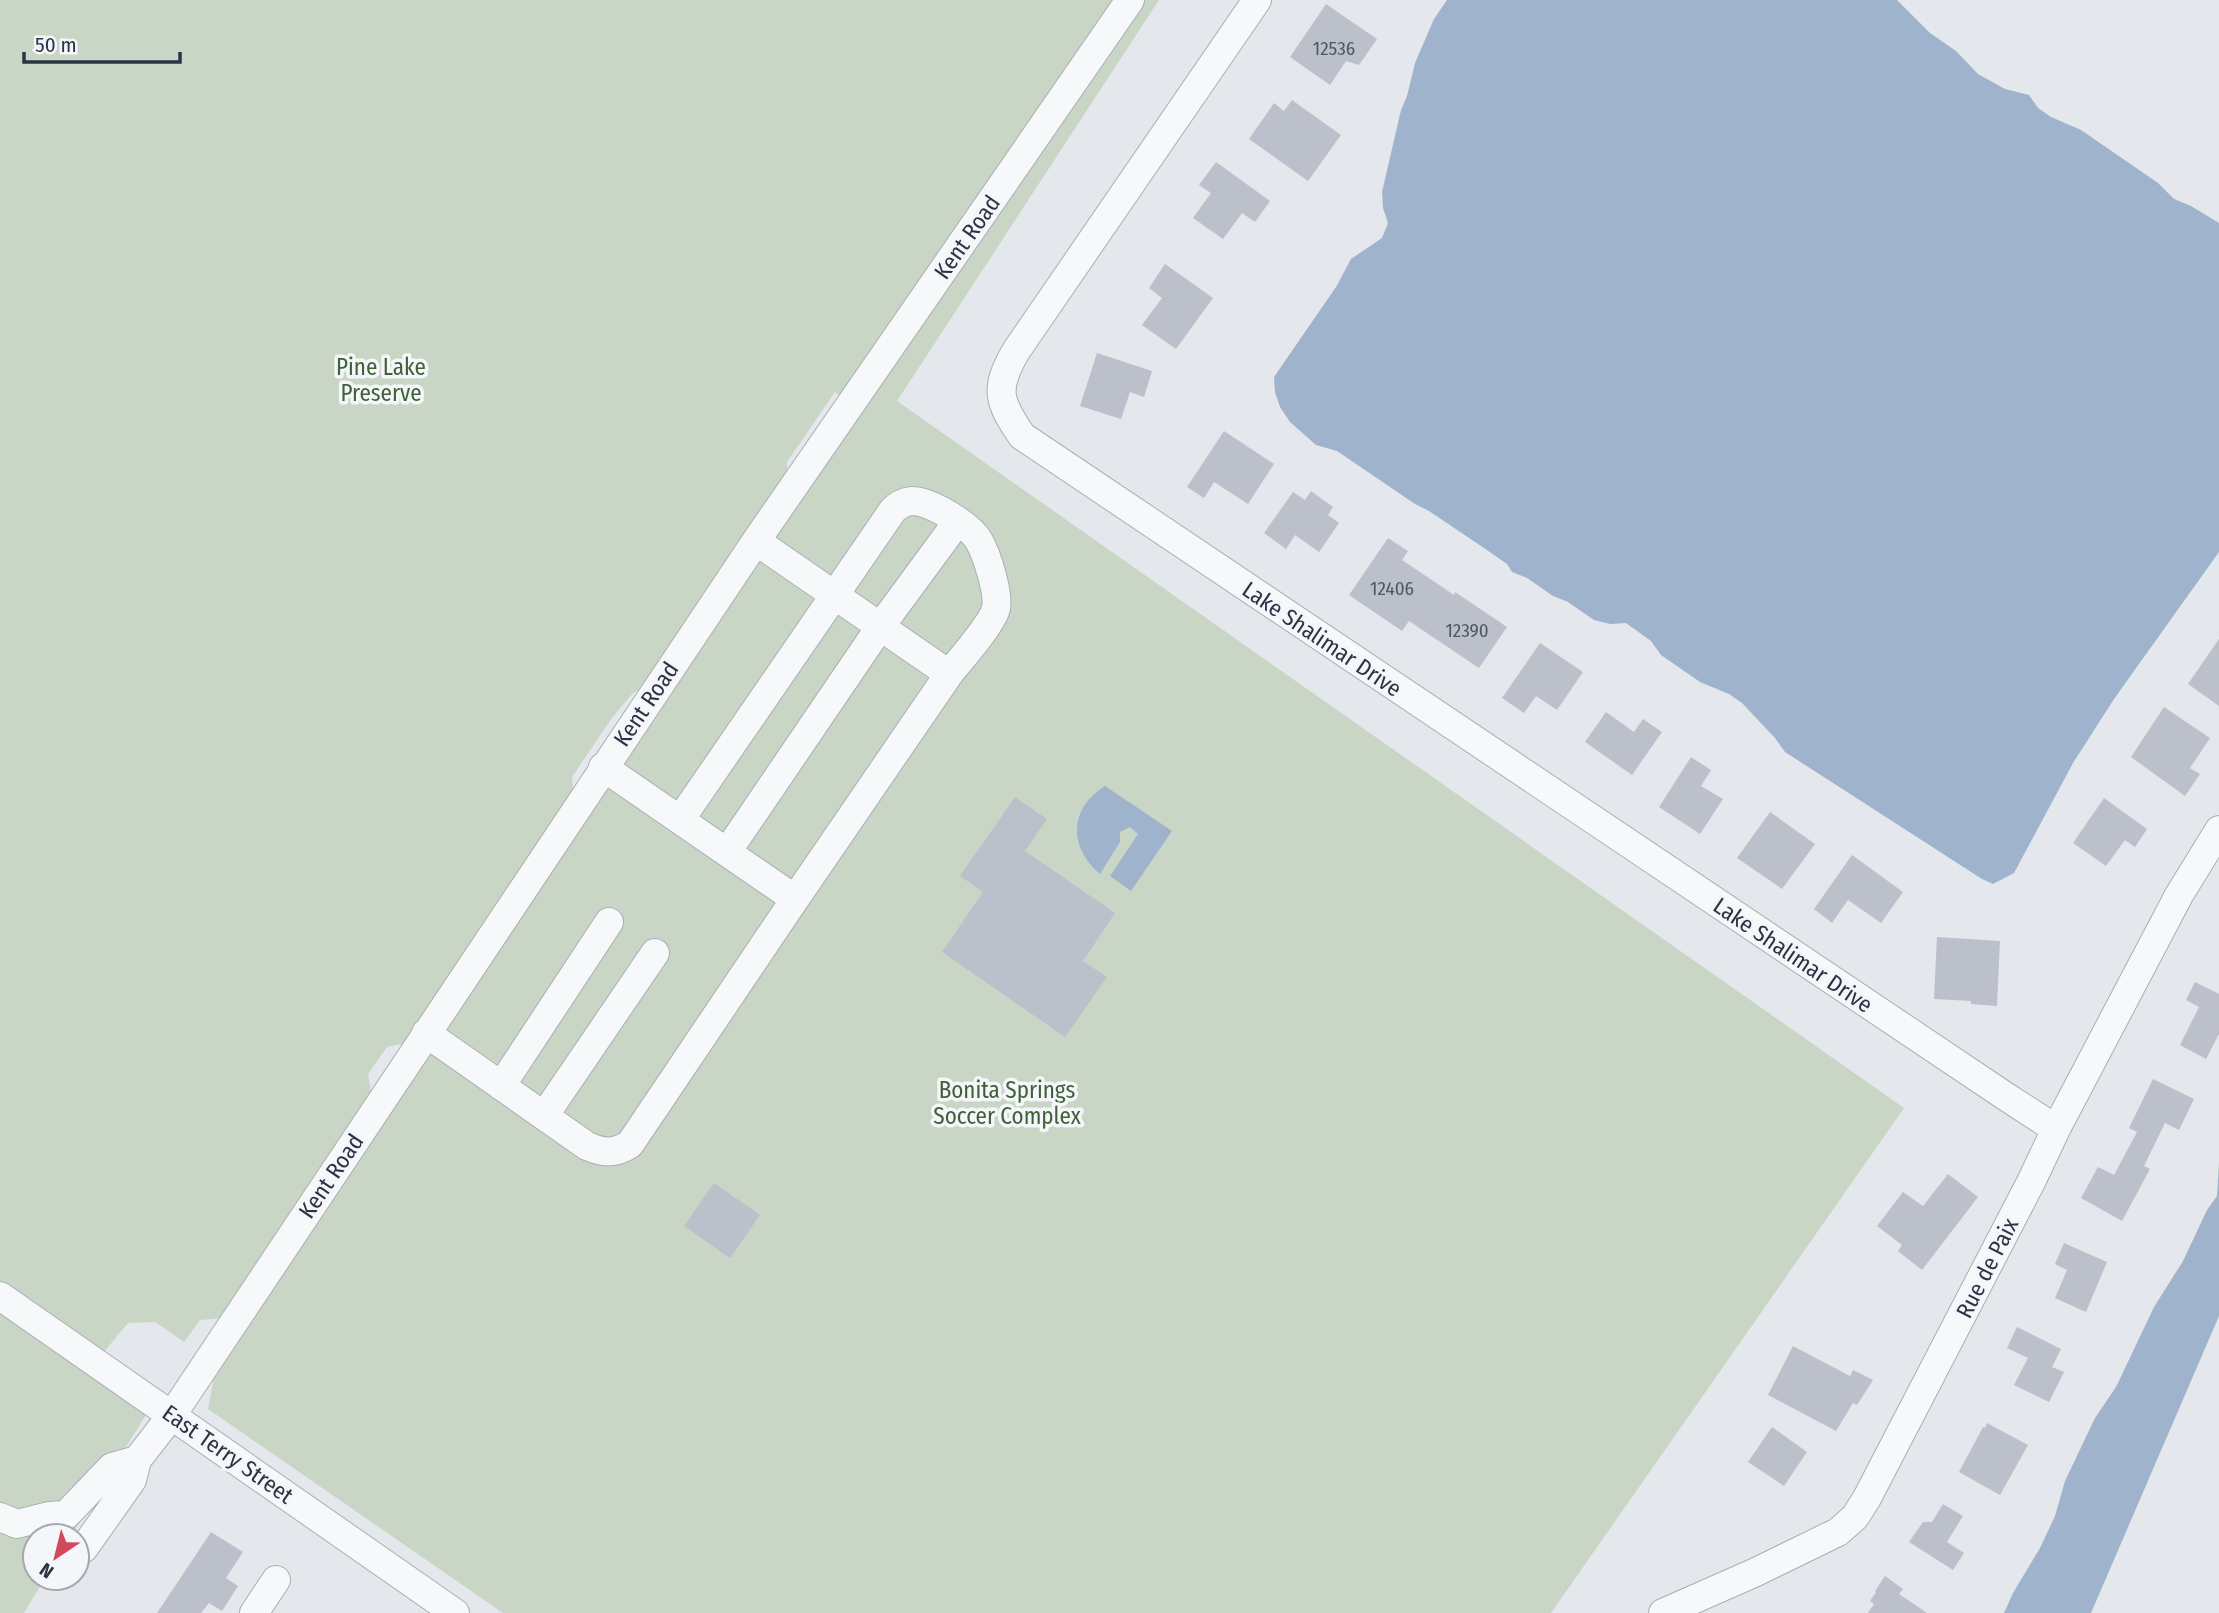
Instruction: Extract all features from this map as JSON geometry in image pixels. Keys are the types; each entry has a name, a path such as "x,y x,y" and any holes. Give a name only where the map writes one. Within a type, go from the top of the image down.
{"street":[{"name":"Kent Road","path":"137,1460 172,1415 756,541 1130,0"},
{"name":"Lake Shalimar Drive","path":"1257,0 1016,351 1004,372 1001,397 1009,418 1022,436 2056,1129"},
{"path":"426,1033 596,1150 613,1152 630,1144 949,674 996,610 997,595 979,540 958,521 936,507 914,501 902,503 893,510 680,820"},
{"path":"727,852 880,626 958,521"},
{"path":"756,541 949,674"},
{"path":"603,767 795,899"},
{"name":"Rue de Paix","path":"1664,1613 1838,1532 1855,1517 1874,1486 2179,895 2219,830"},
{"path":"501,1086 608,922"},
{"path":"544,1116 656,953"},
{"name":"East Terry Street","path":"0,1296 455,1613"},
{"path":"43,1522 66,1514 112,1467 137,1460 132,1480 91,1538"},
{"path":"254,1613 276,1580"}],"green space":[{"path":"0,0 1159,0 897,401 1904,1108 1551,1613 503,1613 208,1409 214,1377 853,404 835,392 787,462 788,500 669,675 633,693 611,719 572,777 574,805 421,1040 387,1047 368,1074 372,1099 225,1318 200,1320 184,1342 155,1322 128,1323 103,1353 0,1281"},
{"path":"0,1311 147,1413 80,1522 21,1522 21,1592 37,1592 24,1613 0,1613"}],"water":[{"path":"1447,0 1897,0 1930,33 1956,51 1978,74 2005,89 2029,95 2038,108 2051,117 2081,130 2158,183 2174,199 2219,223 2219,552 2114,699 2073,763 2014,873 1993,884 1982,879 1785,752 1742,703 1729,694 1700,682 1661,655 1651,641 1626,623 1610,624 1594,620 1527,578 1512,572 1507,564 1481,546 1337,451 1316,445 1290,422 1280,407 1274,377 1336,287 1351,259 1382,238 1388,223 1382,192 1401,110 1415,63 1434,19"},
{"path":"1105,786 1172,831 1131,891 1110,876 1138,834 1130,827 1120,832 1120,842 1100,874 1082,852 1078,840 1079,816 1093,795"},
{"path":"2219,1162 2219,1316 2091,1613 2004,1613 2055,1516 2065,1481 2095,1418 2116,1387 2154,1307 2183,1261 2207,1210 2217,1196"}],"building":[{"path":"1326,4 1377,39 1359,65 1346,61 1330,85 1290,57"},
{"path":"1292,100 1341,135 1308,181 1249,139 1274,103 1284,111"},
{"path":"1216,162 1270,201 1255,222 1242,213 1223,239 1193,218 1211,193 1199,185"},
{"path":"1165,264 1213,298 1176,349 1142,325 1162,298 1149,288"},
{"path":"1097,353 1152,371 1144,397 1130,392 1121,419 1080,406"},
{"path":"1224,431 1274,464 1248,504 1214,482 1204,498 1187,487"},
{"path":"1311,491 1333,507 1328,515 1339,523 1319,552 1295,535 1286,549 1264,533 1293,492 1305,500"},
{"path":"1388,538 1408,551 1402,560 1507,627 1479,668 1409,621 1402,631 1349,595"},
{"path":"2219,639 2219,706 2188,684"},
{"path":"1540,643 1583,672 1557,710 1536,696 1524,713 1502,698"},
{"path":"2164,707 2210,738 2190,768 2200,774 2185,796 2131,757"},
{"path":"1606,712 1634,732 1643,719 1662,732 1632,775 1585,742"},
{"path":"1691,757 1711,770 1701,786 1723,799 1700,834 1659,807"},
{"path":"1015,797 1047,819 1025,851 1115,913 1083,961 1107,977 1065,1037 942,952 983,892 960,876"},
{"path":"2104,798 2147,829 2135,847 2125,840 2106,866 2073,843"},
{"path":"1770,812 1815,844 1782,889 1737,858"},
{"path":"1852,855 1903,892 1881,923 1848,900 1832,923 1814,909"},
{"path":"1937,937 2000,941 1997,1006 1934,999"},
{"path":"2195,982 2219,994 2219,1034 2206,1059 2180,1045 2199,1007 2186,1000"},
{"path":"2153,1079 2194,1099 2179,1130 2165,1123 2144,1166 2150,1169 2122,1221 2081,1198 2098,1167 2114,1175 2137,1132 2129,1128"},
{"path":"1948,1174 1978,1197 1922,1270 1898,1251 1902,1245 1877,1226 1903,1192 1923,1206"},
{"path":"714,1183 760,1215 730,1258 684,1226"},
{"path":"2064,1243 2107,1262 2086,1312 2055,1298 2067,1270 2055,1264"},
{"path":"2017,1327 2061,1349 2052,1367 2064,1372 2049,1402 2014,1385 2028,1358 2007,1348"},
{"path":"1793,1346 1850,1376 1853,1370 1873,1380 1857,1405 1853,1403 1836,1431 1768,1395"},
{"path":"1987,1423 2028,1445 2000,1495 1959,1472"},
{"path":"1772,1427 1807,1452 1784,1486 1748,1462"},
{"path":"1943,1504 1963,1516 1947,1542 1964,1553 1953,1570 1909,1542 1923,1522 1932,1522"},
{"path":"211,1532 243,1552 226,1578 238,1586 222,1611 209,1603 201,1613 157,1613"},
{"path":"1885,1576 1903,1589 1899,1594 1927,1613 1868,1613 1874,1604 1870,1601"}],"park label":[{"name":"Pine Lake Preserve","path":"381,380"},
{"name":"Bonita Springs Soccer Complex","path":"1007,1103"}]}
